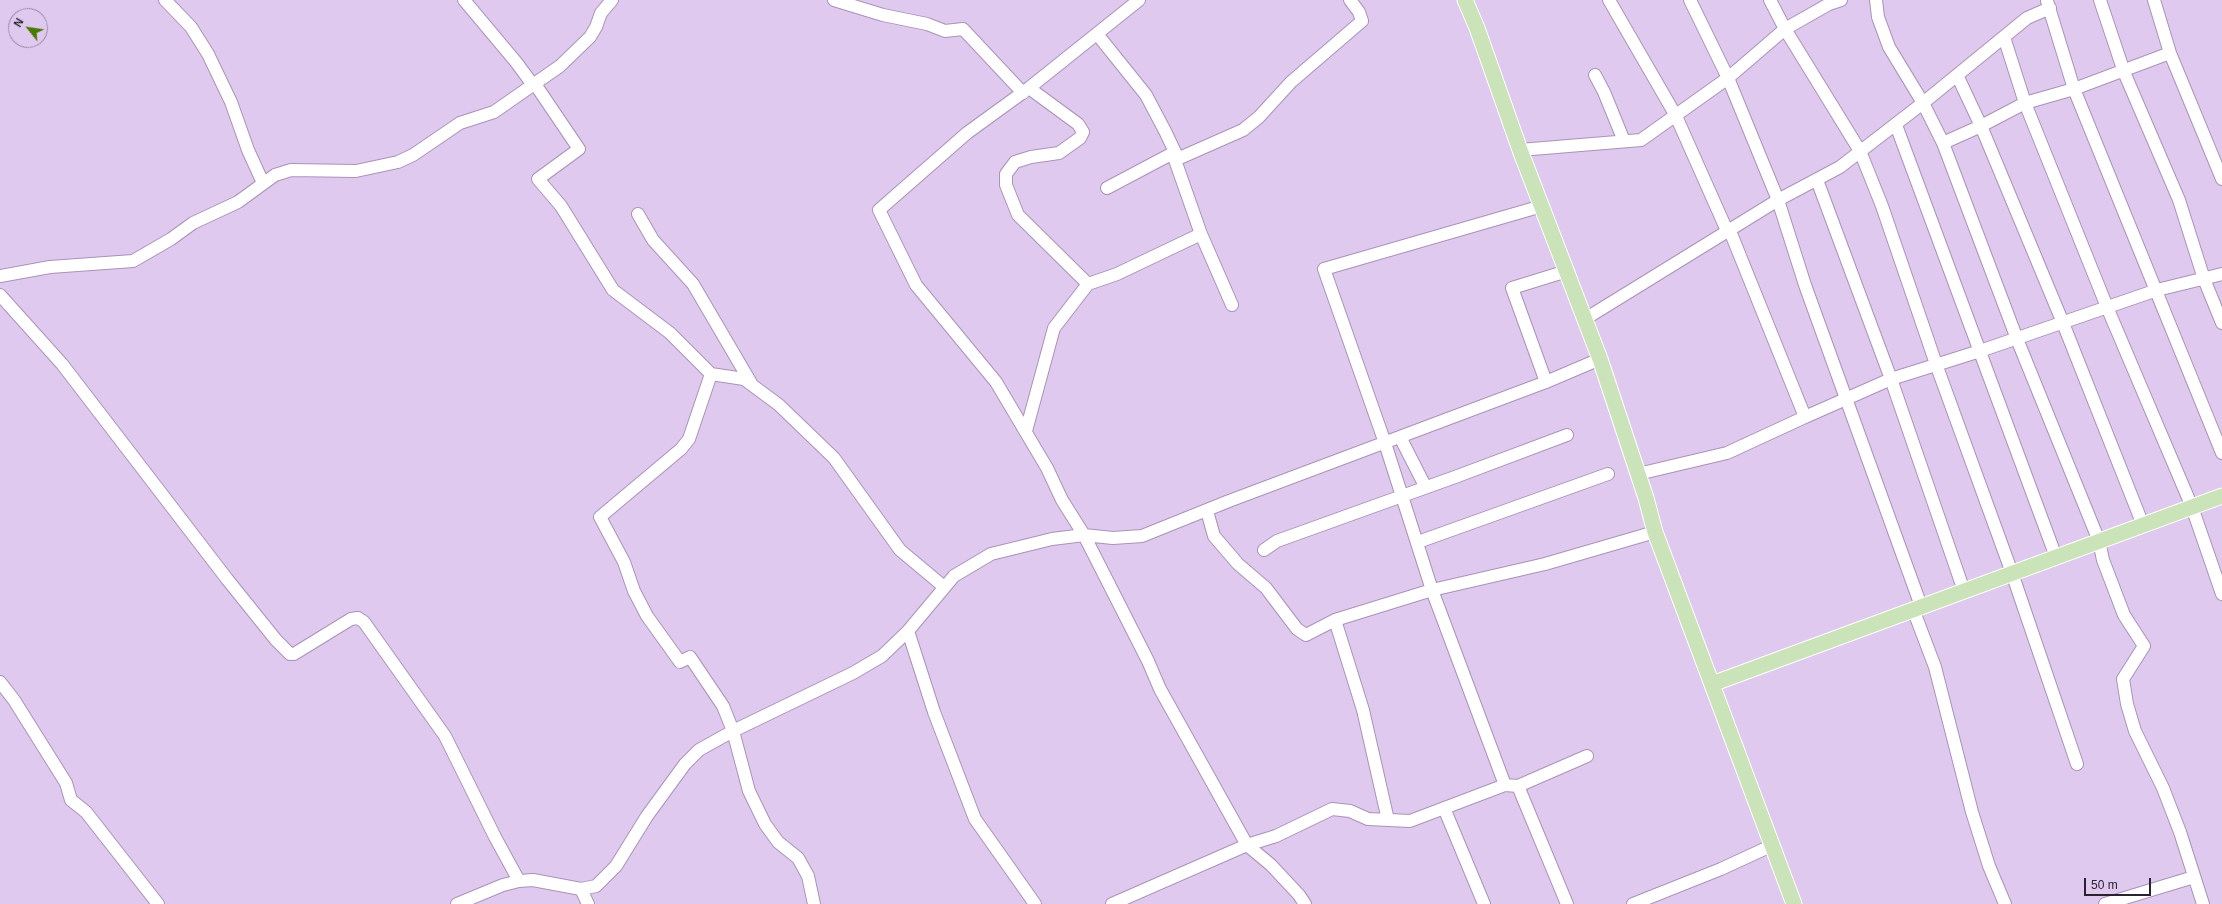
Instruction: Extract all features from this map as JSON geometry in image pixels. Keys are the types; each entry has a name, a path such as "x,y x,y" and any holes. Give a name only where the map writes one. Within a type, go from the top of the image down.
{"main road":[{"path":"1464,0 1477,28 1520,150 1600,359 1638,474 1655,532 1794,904"},
{"path":"1712,684 2222,496"}],"street":[{"path":"165,0 190,27 208,54 231,102 248,150 263,183"},
{"path":"464,0 534,84 579,149 538,179 561,206 613,290 670,333 711,374 731,376 751,383 780,405 826,448 900,550 943,586"},
{"path":"0,276 50,267 134,261 171,239 193,223 238,202 275,175 291,170 356,171 398,162 413,155 460,123 494,112 560,66 590,37 596,27 601,13 612,0"},
{"path":"834,0 883,15 927,24 945,31 963,29 1026,90 1078,124 1083,132 1080,138 1058,153 1031,157 1015,162 1006,174 1006,185 1018,215 1088,284"},
{"path":"1139,0 1026,90 968,133 879,210 916,285 931,306 970,348 996,382 1011,410 1026,431 1047,468 1062,500 1084,535 1148,661 1160,689 1247,845 1300,895 1305,904"},
{"path":"1107,188 1175,156 1243,130 1259,117 1291,82 1362,21 1359,12 1350,0"},
{"path":"1609,0 1676,116 1729,232 1805,416"},
{"path":"1690,0 1728,78 1778,200 1805,285 1847,397 1935,667 1972,812 1989,866 2005,904"},
{"path":"1770,0 1785,30 1860,151 1882,206 1936,364 2012,573 2077,764"},
{"path":"1520,150 1641,140 1728,78 1785,30 1829,4 1841,0"},
{"path":"1876,0 1878,17 1889,47 1923,103 1943,142 2017,339 2099,541 2103,560 2124,615 2144,646 2123,679 2127,704 2136,731 2163,788 2203,904"},
{"path":"2100,0 2124,72 2178,200 2204,279 2222,323"},
{"path":"2154,0 2170,53 2222,179"},
{"path":"1585,320 1729,232 1778,200 1840,167 1896,125 2027,18 2048,4 2074,89 2222,453"},
{"path":"1096,34 1146,95 1175,156 1201,234 1232,305"},
{"path":"2004,37 2025,103 2107,307 2192,507 2222,594"},
{"path":"1943,142 1981,126 2025,103 2074,89 2124,72 2170,53"},
{"path":"1595,75 1604,92 1624,141"},
{"path":"1957,75 1981,126 2063,323 2143,525"},
{"path":"1896,125 2056,557"},
{"path":"1817,180 1891,379 1964,591"},
{"path":"1505,785 1432,590 1403,496 1329,289 1324,269 1542,206"},
{"path":"638,214 653,240 693,284 751,383"},
{"path":"1026,431 1054,328 1088,284 1117,274 1201,234"},
{"path":"1546,382 1512,288 1567,271"},
{"path":"1638,474 1727,453 1847,397 1891,379 1936,364 1980,352 2157,290 2222,274"},
{"path":"0,295 62,364 227,579 276,640 290,654 294,654 351,619 358,618 364,622 423,702 445,736 495,837 519,881"},
{"path":"457,904 503,885 519,881 533,880 581,889 596,886 616,866 647,816 692,757 708,745 733,731 853,673 882,656 908,631 943,586 960,572 990,554 1052,539 1084,535 1113,538 1142,536 1546,382 1600,359"},
{"path":"711,374 689,439 682,448 600,517 624,562 634,591 647,616 680,662 690,657 722,706 733,731 750,791 766,824 778,842 798,858 808,876 814,904"},
{"path":"1264,550 1277,541 1567,435"},
{"path":"1400,438 1423,482"},
{"path":"1418,542 1608,474"},
{"path":"1207,511 1214,536 1238,564 1266,588 1297,629 1306,635 1335,620 1432,590 1545,564 1655,532"},
{"path":"1335,620 1363,710 1388,820"},
{"path":"908,631 934,712 975,819 1035,904"},
{"path":"0,682 60,772 66,783 71,800 86,812 158,904"},
{"path":"1112,904 1247,845 1276,836 1332,809 1350,811 1368,819 1410,821 1505,785 1518,786 1587,756"},
{"path":"1518,786 1567,904"},
{"path":"1444,808 1484,904"},
{"path":"1633,904 1721,869 1773,845"},
{"path":"2105,904 2194,877"},
{"path":"581,889 588,904"}]}
